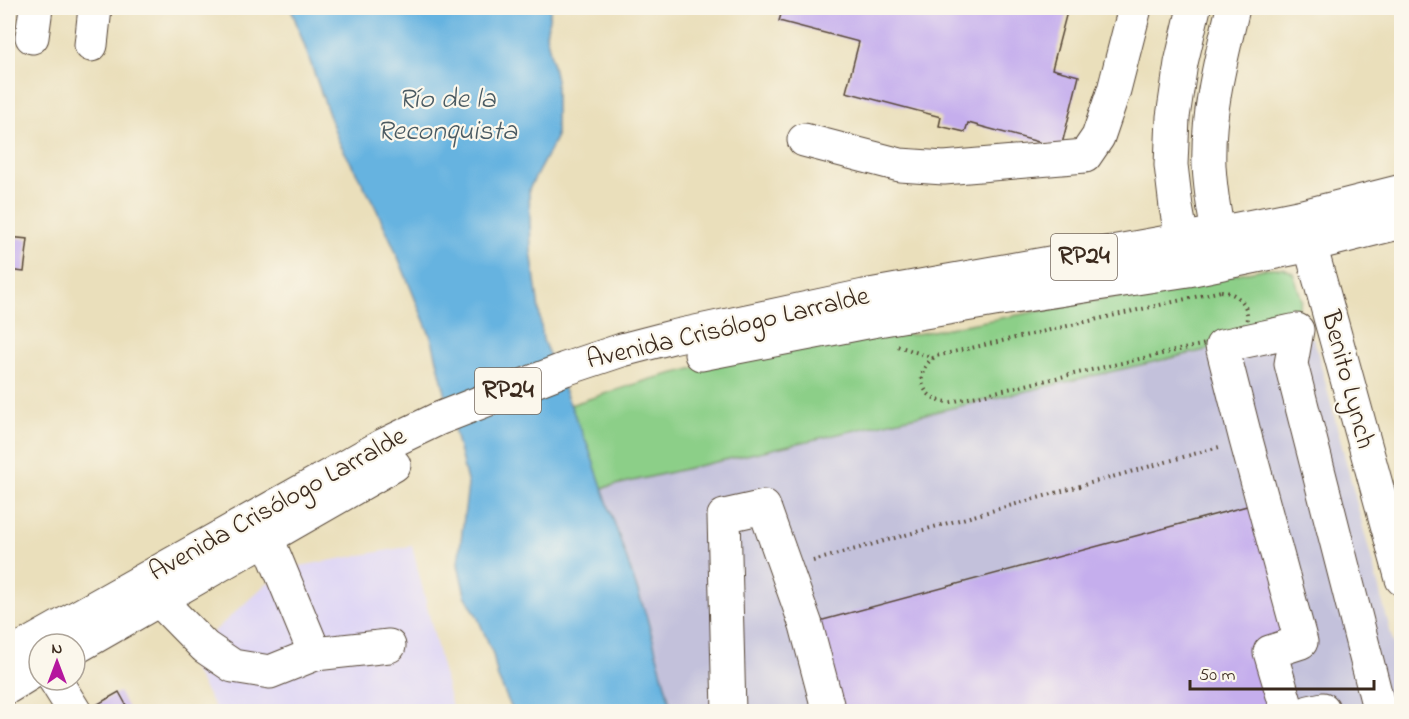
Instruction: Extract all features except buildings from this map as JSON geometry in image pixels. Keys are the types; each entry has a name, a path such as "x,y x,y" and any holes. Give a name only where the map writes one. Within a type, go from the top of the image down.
{"main road":[{"path":"91,45 95,8"},
{"path":"804,140 900,165 933,168 1086,156 1098,137 1114,90 1135,8"},
{"path":"1185,255 1171,165 1173,117 1181,63 1194,8"},
{"path":"1221,248 1212,204 1209,164 1211,120 1218,70 1233,8"},
{"name":"Avenida Crisólogo Larralde","path":"1306,231 1401,191"},
{"name":"Avenida Crisólogo Larralde","path":"8,687 20,654 302,504 384,445 438,419 555,372 622,350 737,334 864,296 1185,255 1306,231 1401,222"},
{"name":"Benito Lynch","path":"1306,231 1401,579"},
{"path":"1322,289 1297,330 1291,364 1380,711"},
{"path":"1288,711 1270,652 1301,642 1222,346 1297,330"},
{"name":"Avenida Crisólogo Larralde","path":"87,641 267,538 302,504"},
{"path":"729,711 724,516 764,507 806,625 829,711"},
{"path":"755,509 807,711"},
{"path":"267,538 315,654"},
{"path":"159,600 205,647 233,666 270,672 315,654 389,646"},
{"path":"63,692 75,711"},
{"path":"1309,711 1323,709 1323,711"}],"path":[{"path":"1221,291 1237,295 1246,309 1245,325 1234,336 1227,339 951,402 935,400 929,396 922,382 925,367 936,356 944,354 1221,291"},
{"path":"787,568 1246,440"}],"shaded area":[{"path":"1297,330 1314,339 1401,673 1401,711 672,711 647,618 602,488"},
{"path":"412,546 453,711 217,711 186,657 266,584 294,567"}],"green space":[{"path":"1269,268 1284,268 1293,273 1302,300 1289,331 602,488 589,449 570,405 651,379 755,353 884,327 911,335"}],"water":[{"name":"Río de la Reconquista","path":"291,8 551,8 546,34 556,80 556,138 529,189 531,250 543,340 589,449 647,618 672,711 513,711 498,678 493,654 477,616 465,595 458,564 468,485 432,340 374,204 338,140"}]}
